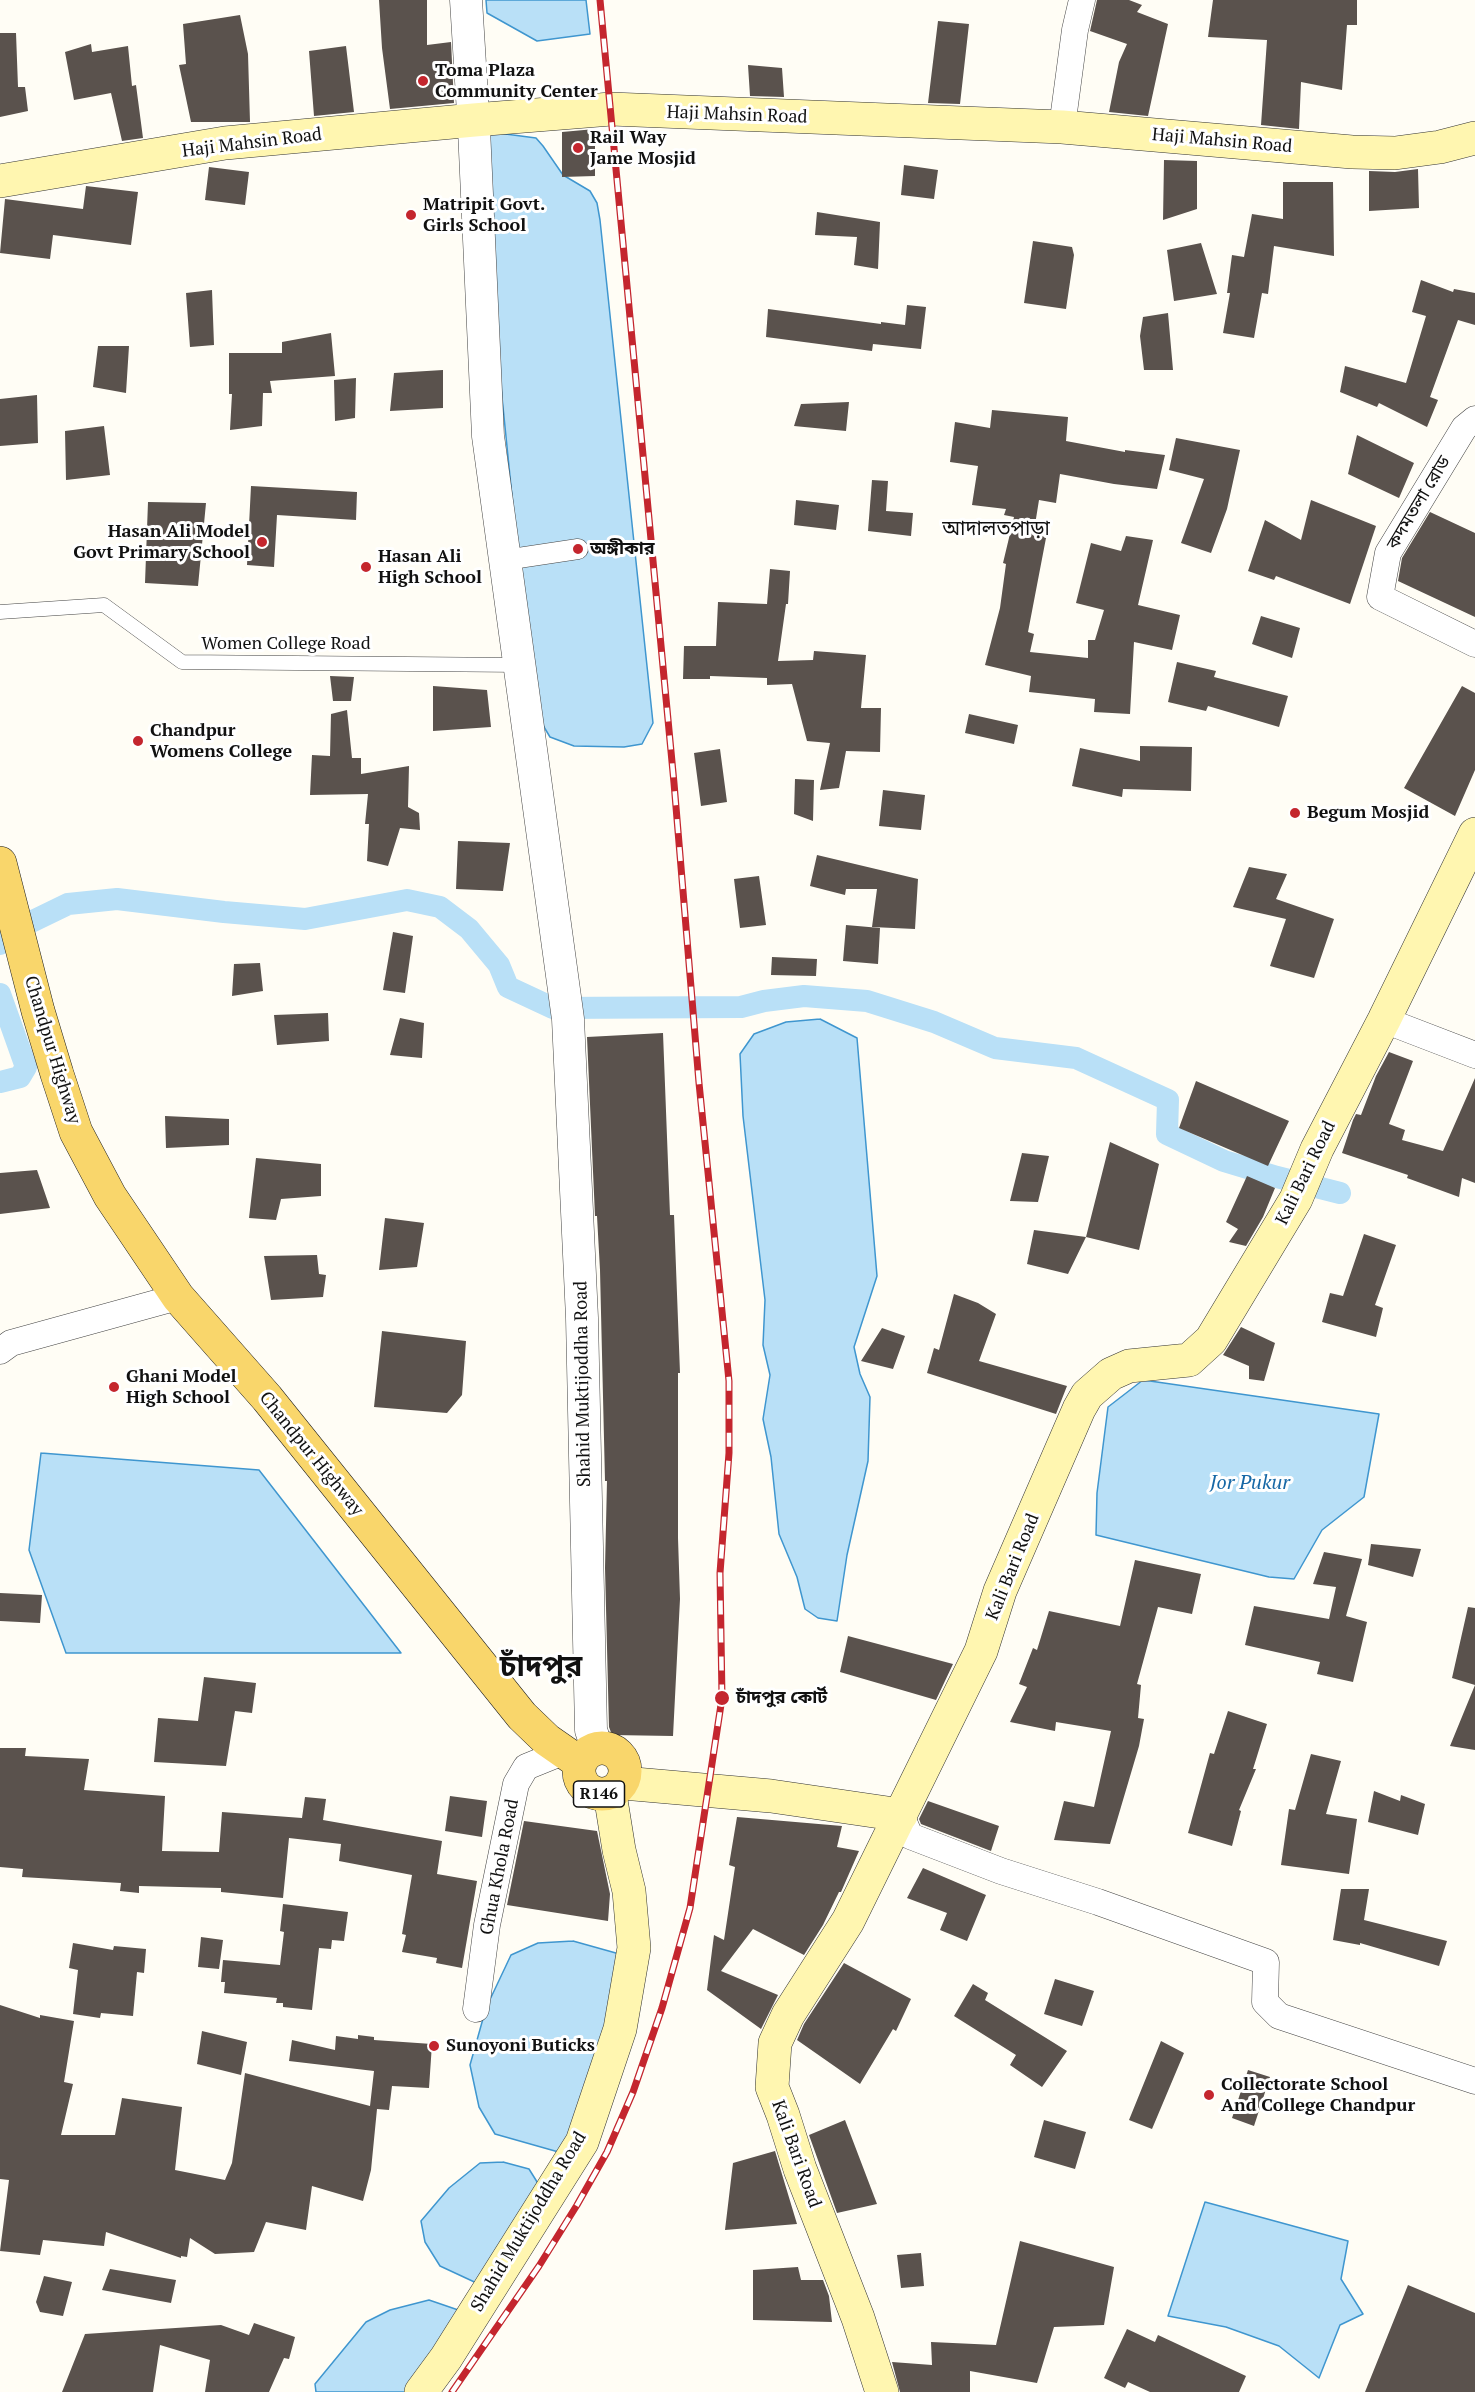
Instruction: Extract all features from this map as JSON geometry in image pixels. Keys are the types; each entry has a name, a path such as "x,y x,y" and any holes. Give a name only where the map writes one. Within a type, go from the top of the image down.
{"main road":[{"name":"Haji Mahsin Road","path":"0,181 225,143 611,109 1062,128 1352,152 1395,153 1440,147 1475,138"},
{"name":"Kali Bari Road","path":"882,2392 858,2318 800,2169 772,2087 775,2043 788,2015 848,1921 981,1651 1000,1591 1087,1395 1111,1374 1129,1366 1189,1360 1211,1340 1296,1200 1317,1149 1384,1020 1475,834"},
{"name":"Chandpur Highway","path":"0,863 38,1011 76,1132 110,1196 178,1297 267,1398 522,1716 575,1745"},
{"name":"R146","path":"575,1745 612,1750 618,1754 625,1768 616,1788"},
{"path":"616,1788 771,1796 901,1815"},
{"name":"Shahid Muktijoddha Road","path":"421,2392 446,2358 582,2142 620,2030 634,1948 629,1891 619,1850 616,1788"}],"street":[{"name":"Shahid Muktijoddha Road","path":"466,0 474,120 488,436 568,1019 582,1318 575,1745"},
{"path":"1062,128 1075,30 1082,0"},
{"name":"কদমতলা রোড","path":"1475,419 1464,428 1388,553 1380,597 1475,644"},
{"path":"506,560 578,549"},
{"path":"1384,1020 1475,1055"},
{"path":"0,1352 11,1343 178,1297"},
{"name":"Ghua Khola Road","path":"476,2009 487,1925 516,1784 526,1767 575,1745"},
{"path":"901,1815 910,1836 1001,1871 1098,1902 1266,1962 1265,2002 1279,2016 1475,2081"}],"lane":[{"name":"Women College Road","path":"0,612 104,604 182,662 520,665"}],"water":[{"path":"486,0 586,0 590,34 537,41 487,13"},
{"path":"498,133 536,138 563,175 590,191 597,203 653,723 642,744 624,747 574,746 550,737 541,722 515,526 478,159 485,136"},
{"path":"820,1019 857,1038 877,1276 854,1347 860,1374 870,1397 868,1461 847,1555 837,1621 818,1618 805,1609 797,1577 779,1534 771,1457 763,1419 770,1375 763,1345 765,1300 743,1116 740,1054 754,1034 786,1022"},
{"name":"Jor Pukur","path":"1143,1380 1379,1414 1364,1497 1322,1530 1294,1579 1269,1577 1096,1535 1097,1493 1108,1407"},
{"path":"41,1453 259,1470 401,1653 66,1653 29,1550"},
{"path":"573,1941 623,1955 614,2044 562,2153 495,2134 479,2107 470,2065 486,2008 511,1955 538,1943"},
{"path":"503,2162 529,2169 544,2193 483,2286 440,2266 425,2242 421,2221 449,2188 480,2163"},
{"path":"1205,2202 1348,2241 1341,2279 1363,2314 1340,2325 1319,2378 1279,2346 1226,2327 1168,2316"},
{"path":"429,2300 467,2313 413,2392 316,2392 315,2384 366,2322 390,2310"}],"building":[{"name":"Toma Plaza Community Center","path":"379,0 427,0 427,45 451,42 454,103 390,109 382,48"},
{"path":"1097,0 1129,0 1142,5 1137,12 1168,24 1148,116 1109,112 1119,62 1127,44 1090,31"},
{"path":"1213,0 1357,0 1357,25 1347,25 1342,90 1301,82 1299,129 1261,125 1267,40 1208,37"},
{"path":"240,15 248,54 250,122 191,122 179,65 186,64 183,24"},
{"path":"938,21 969,24 960,104 928,103"},
{"path":"0,33 16,33 18,87 25,87 28,111 0,117"},
{"path":"91,44 92,52 128,46 132,86 136,85 143,138 122,141 111,93 74,100 65,52"},
{"path":"346,46 354,112 314,116 309,51"},
{"path":"748,65 782,68 784,97 750,96"},
{"name":"Rail Way Jame Mosjid","path":"595,129 595,176 562,177 562,132"},
{"path":"1164,160 1197,161 1197,209 1163,220"},
{"path":"904,165 938,170 934,199 901,195"},
{"path":"209,167 249,172 245,205 205,200"},
{"path":"1418,169 1419,208 1369,211 1369,171 1395,172"},
{"path":"1283,182 1333,182 1334,256 1274,246 1268,294 1262,293 1254,338 1223,333 1230,293 1227,293 1232,255 1244,257 1252,214 1283,219"},
{"path":"86,186 138,192 131,245 53,235 50,259 0,253 5,199 83,209"},
{"path":"817,212 880,222 878,269 854,265 857,237 815,235"},
{"path":"1033,241 1072,247 1074,255 1066,309 1024,303"},
{"path":"1201,243 1217,294 1174,301 1167,250"},
{"path":"1421,280 1453,292 1454,289 1475,293 1475,325 1458,320 1430,397 1438,400 1427,427 1379,403 1377,407 1340,392 1345,366 1406,383 1426,316 1412,312"},
{"path":"212,290 214,345 190,347 186,293"},
{"path":"907,305 926,307 921,349 873,344 872,351 766,337 768,309 905,325"},
{"path":"1168,313 1173,370 1144,370 1140,336 1143,317"},
{"path":"331,333 335,376 270,381 272,393 263,393 262,426 230,430 232,394 229,394 229,353 282,353 282,342"},
{"path":"98,346 129,346 126,393 93,387"},
{"path":"443,370 443,408 390,411 394,373"},
{"path":"356,378 355,418 335,421 334,380"},
{"path":"37,395 38,443 0,446 0,399"},
{"path":"849,402 846,431 794,426 801,404"},
{"path":"992,410 1068,417 1066,441 1125,452 1125,450 1165,455 1157,489 1060,474 1056,503 1039,500 1034,531 1046,538 1028,632 1034,634 1030,652 1088,658 1088,640 1095,640 1104,610 1076,603 1091,543 1121,551 1126,536 1153,540 1138,605 1180,615 1172,650 1134,642 1130,714 1094,712 1095,699 1029,692 1031,676 985,665 1000,608 1006,564 1003,563 1014,517 1004,515 1006,509 972,505 978,466 950,462 955,422 990,428"},
{"path":"104,426 110,475 66,480 65,431"},
{"path":"1357,435 1414,463 1399,498 1348,474"},
{"path":"1176,438 1240,450 1227,509 1211,553 1181,543 1204,479 1169,470"},
{"path":"872,480 888,481 886,511 913,513 911,536 868,531"},
{"name":"Hasan Ali Model Govt Primary School","path":"251,486 357,492 356,520 277,515 274,567 247,565"},
{"path":"796,500 839,505 836,530 794,525"},
{"path":"1311,500 1376,526 1350,604 1276,576 1274,580 1248,571 1265,520 1301,540"},
{"path":"148,502 206,503 198,586 145,583"},
{"path":"1430,512 1475,533 1475,617 1398,581 1402,558"},
{"path":"770,569 790,571 788,604 786,604 778,661 813,660 814,651 866,655 861,708 881,708 880,752 846,751 839,788 820,790 830,743 807,741 792,684 767,685 767,678 710,676 710,679 683,679 684,646 716,646 718,602 767,604"},
{"path":"1261,616 1300,628 1292,658 1252,644"},
{"path":"1177,662 1216,671 1214,677 1288,696 1279,727 1208,706 1206,711 1168,702"},
{"path":"330,676 354,677 351,701 333,701"},
{"path":"433,686 487,690 491,727 433,731"},
{"path":"1462,686 1475,693 1475,770 1455,816 1404,788"},
{"path":"347,710 352,758 361,758 361,774 409,766 408,807 419,813 420,830 400,828 388,866 367,861 369,824 365,824 368,794 310,795 312,755 330,756 331,714"},
{"path":"969,714 1018,725 1014,744 965,733"},
{"path":"1140,746 1192,747 1191,791 1123,789 1122,797 1072,786 1080,748 1140,761"},
{"path":"720,749 727,802 701,806 694,753"},
{"path":"795,779 814,780 813,821 794,814"},
{"path":"883,790 925,795 921,830 879,826"},
{"path":"458,841 510,843 503,891 456,889"},
{"path":"817,855 918,879 915,929 872,927 877,889 846,889 845,895 810,886"},
{"path":"1249,867 1287,874 1276,899 1334,919 1314,978 1270,966 1286,919 1233,907"},
{"path":"759,876 766,925 740,928 734,879"},
{"path":"846,925 880,928 878,964 843,961"},
{"path":"393,932 413,936 405,993 383,990"},
{"path":"772,957 817,959 816,976 771,975"},
{"path":"260,963 263,991 232,996 234,964"},
{"path":"328,1013 329,1041 277,1045 274,1015"},
{"path":"400,1018 424,1023 422,1058 390,1055"},
{"path":"663,1033 670,1215 674,1215 680,1373 678,1373 678,1538 680,1599 673,1736 612,1735 609,1727 605,1568 607,1481 605,1481 600,1270 597,1216 595,1216 587,1037"},
{"path":"1389,1052 1413,1061 1389,1124 1405,1130 1402,1140 1443,1151 1475,1078 1475,1183 1462,1178 1459,1197 1407,1178 1408,1175 1342,1153 1353,1120 1356,1114 1361,1115 1376,1076"},
{"path":"1196,1081 1289,1121 1268,1166 1179,1128"},
{"path":"165,1116 229,1119 229,1145 166,1148"},
{"path":"1110,1142 1159,1164 1139,1250 1086,1237"},
{"path":"1022,1153 1049,1156 1038,1202 1010,1201"},
{"path":"256,1158 321,1164 321,1196 281,1199 276,1220 249,1218"},
{"path":"37,1170 50,1208 0,1214 0,1173"},
{"path":"1247,1176 1275,1188 1263,1217 1246,1246 1229,1242 1238,1229 1226,1222"},
{"path":"385,1218 424,1223 417,1267 379,1270"},
{"path":"1034,1230 1086,1237 1068,1274 1027,1264"},
{"path":"1364,1234 1396,1245 1375,1305 1383,1308 1376,1337 1322,1322 1330,1293 1343,1296"},
{"path":"317,1255 319,1274 326,1275 323,1297 271,1300 264,1256"},
{"path":"954,1294 978,1303 996,1314 979,1361 1067,1386 1056,1414 927,1373 934,1348 939,1350"},
{"path":"1241,1327 1275,1343 1264,1381 1249,1379 1249,1366 1223,1355"},
{"path":"882,1328 905,1336 893,1369 861,1361"},
{"path":"382,1331 466,1341 462,1395 447,1413 374,1407"},
{"path":"1371,1544 1421,1549 1413,1577 1368,1565"},
{"path":"1324,1552 1362,1559 1346,1616 1367,1622 1353,1682 1317,1674 1320,1662 1245,1645 1254,1606 1329,1619 1336,1587 1313,1584"},
{"path":"1135,1560 1201,1574 1192,1614 1158,1607 1137,1684 1141,1685 1138,1718 1144,1719 1139,1746 1110,1844 1054,1840 1064,1801 1094,1807 1111,1731 1056,1722 1055,1731 1010,1722 1027,1687 1019,1684 1033,1648 1037,1650 1049,1611 1120,1626"},
{"path":"0,1593 42,1595 40,1623 0,1621"},
{"path":"1468,1607 1475,1608 1475,1685 1452,1678"},
{"path":"848,1636 953,1664 936,1700 840,1672"},
{"path":"204,1677 256,1683 252,1713 235,1711 226,1766 154,1762 158,1718 198,1721"},
{"path":"1475,1685 1475,1750 1450,1746"},
{"path":"1228,1711 1267,1724 1253,1769 1256,1769 1239,1810 1241,1811 1232,1846 1188,1833 1210,1753 1214,1754"},
{"path":"0,1748 26,1748 25,1756 89,1759 84,1790 165,1796 162,1851 219,1852 222,1812 302,1818 305,1797 326,1799 323,1820 442,1841 437,1874 477,1881 462,1968 436,1963 437,1958 402,1952 406,1935 402,1934 412,1875 339,1861 341,1844 289,1838 283,1898 221,1892 221,1888 139,1886 139,1893 120,1891 121,1883 22,1877 23,1869 0,1867"},
{"path":"1311,1754 1341,1761 1326,1814 1357,1819 1349,1874 1281,1865 1289,1809 1295,1810"},
{"path":"1374,1791 1400,1801 1401,1795 1425,1804 1418,1835 1368,1822"},
{"path":"450,1796 487,1801 482,1837 445,1831"},
{"path":"928,1801 999,1826 991,1851 921,1824 919,1819"},
{"path":"737,1817 842,1826 837,1847 859,1851 841,1892 804,1955 753,1929 721,1971 778,1995 761,2029 707,1990 714,1935 724,1940 735,1867 729,1865"},
{"path":"524,1821 597,1831 610,1894 608,1921 507,1905"},
{"path":"923,1868 986,1895 967,1941 940,1930 947,1913 907,1898"},
{"path":"1341,1889 1369,1889 1364,1920 1447,1941 1439,1966 1360,1943 1360,1945 1333,1940"},
{"path":"283,1904 348,1912 344,1941 332,1940 331,1949 319,1948 312,2010 283,2007 283,2003 276,2003 277,1998 224,1993 225,1982 221,1982 223,1960 280,1965 284,1932 280,1931"},
{"path":"201,1937 223,1940 219,1969 198,1967"},
{"path":"73,1943 113,1950 114,1946 146,1949 144,1973 137,1972 133,2016 101,2013 100,2018 73,2014 78,1970 69,1968"},
{"path":"844,1963 911,1999 896,2031 893,2029 860,2084 797,2040 804,2024"},
{"path":"1055,1979 1094,1991 1082,2026 1044,2014"},
{"path":"973,1984 988,1993 985,2000 1067,2051 1042,2087 1010,2065 1016,2055 954,2016"},
{"path":"0,2005 40,2018 40,2015 74,2021 64,2082 73,2084 61,2135 115,2135 122,2098 182,2107 175,2170 225,2180 232,2163 245,2073 370,2106 374,2071 289,2061 292,2040 335,2050 336,2036 358,2039 358,2035 374,2037 374,2040 432,2044 429,2088 392,2086 389,2110 377,2109 371,2170 363,2201 312,2186 306,2230 266,2222 254,2252 215,2254 190,2238 187,2257 181,2256 181,2258 106,2232 104,2246 43,2240 40,2255 0,2251 9,2180 0,2179"},
{"path":"202,2031 247,2042 241,2075 197,2064"},
{"path":"1161,2041 1184,2053 1152,2129 1129,2120"},
{"path":"1248,2070 1270,2077 1254,2126 1232,2118"},
{"path":"845,2120 877,2204 837,2213 809,2135"},
{"path":"1044,2120 1086,2132 1075,2169 1034,2157"},
{"path":"775,2151 797,2224 725,2230 733,2163"},
{"path":"1020,2241 1114,2267 1104,2325 1054,2327 1037,2383 970,2371 970,2392 900,2392 892,2362 932,2365 931,2342 996,2345"},
{"path":"921,2253 924,2286 901,2288 897,2255"},
{"path":"798,2267 801,2280 823,2280 829,2296 832,2322 753,2320 753,2270"},
{"path":"110,2269 176,2280 171,2303 102,2290"},
{"path":"44,2276 72,2282 63,2316 40,2312 36,2302"},
{"path":"1408,2285 1475,2313 1475,2392 1365,2392"},
{"path":"254,2323 295,2337 289,2359 284,2358 269,2392 205,2392 210,2360 160,2345 153,2392 62,2392 85,2334 221,2325 249,2335"},
{"path":"1127,2329 1155,2342 1158,2335 1246,2376 1239,2392 1150,2392 1128,2382 1125,2388 1104,2378"}],"waterway":[{"path":"0,944 4,935 68,904 117,899 305,919 407,900 440,907 469,929 499,965 508,987 553,1008 741,1007 764,1001 804,996 867,1001 934,1022 995,1048 1076,1058 1168,1100 1167,1134 1224,1161 1340,1193"},
{"path":"0,994 26,1067 20,1077 0,1082"}],"railway":[{"path":"452,2392 539,2266 577,2205 607,2152 633,2092 662,2008 690,1908 722,1698 720,1573 729,1453 729,1381 699,1083 674,783 600,0"}],"place":[{"name":"Toma Plaza Community Center","path":"423,81"},
{"name":"Rail Way Jame Mosjid","path":"578,148"},
{"name":"Matripit Govt. Girls School","path":"411,215"},
{"name":"Hasan Ali Model Govt Primary School","path":"262,542"},
{"name":"অঙ্গীকার","path":"578,549"},
{"name":"Hasan Ali High School","path":"366,567"},
{"name":"Chandpur Womens College","path":"138,741"},
{"name":"Begum Mosjid","path":"1295,813"},
{"name":"Ghani Model High School","path":"114,1387"},
{"name":"চাঁদপুর কোর্ট","path":"722,1698"},
{"name":"Sunoyoni Buticks","path":"434,2046"},
{"name":"Collectorate School And College Chandpur","path":"1209,2095"}],"district":[{"name":"আদালতপাড়া","path":"996,529"},
{"name":"চাঁদপুর","path":"541,1667"}]}
